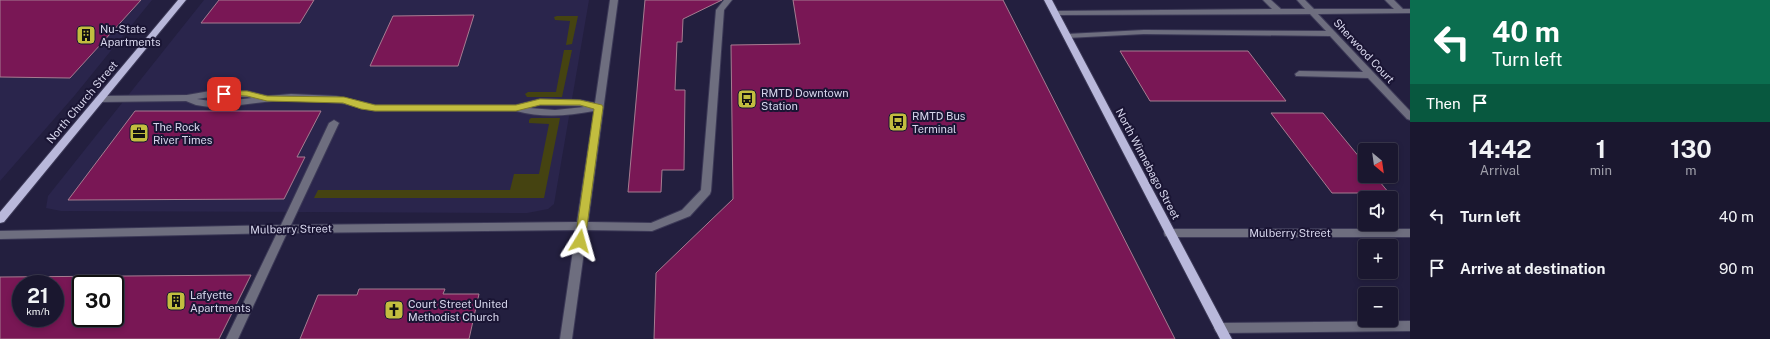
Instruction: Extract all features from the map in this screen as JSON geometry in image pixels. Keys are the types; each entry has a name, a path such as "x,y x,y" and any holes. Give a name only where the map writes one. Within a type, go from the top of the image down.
{"main road":[{"name":"North Church Street","path":"0,219 182,0"},
{"name":"North Winnebago Street","path":"1048,0 1226,339"}],"street":[{"path":"566,339 614,0"},
{"name":"Mulberry Street","path":"0,235 284,229 582,226 652,227 686,212 706,191 720,10 728,0"},
{"path":"1267,0 1278,11"},
{"name":"Sherwood Court","path":"1301,0 1410,117"},
{"path":"1389,0 1401,11"},
{"path":"1055,13 1410,11"},
{"path":"1067,36 1144,32 1333,34"},
{"path":"1298,74 1371,75"},
{"path":"100,99 187,98 195,102 208,105 236,104 267,98 344,100 361,106 375,108 516,108 529,112 549,113 580,111 599,107"},
{"path":"232,339 334,123"},
{"name":"Mulberry Street","path":"1170,233 1410,233"},
{"path":"1220,328 1410,326"}],"shaded area":[{"path":"0,0 152,0 75,95 0,181"},
{"path":"204,0 589,0 554,204 548,209 527,213 61,211 46,208 48,196"},
{"path":"578,16 572,44 566,45 570,21 555,20 554,17"},
{"path":"564,50 572,50 562,97 527,97 525,94 528,92 556,92"},
{"path":"531,118 560,118 544,198 314,198 318,190 510,190 514,174 539,174 549,124 529,123"}],"building":[{"name":"Nu-State Apartments","path":"0,0 141,0 70,78 0,77"},
{"path":"219,0 314,0 300,23 201,23"},
{"path":"645,0 722,0 683,19 682,42 677,42 675,90 685,90 684,170 662,170 661,192 628,192"},
{"name":"RMTD Bus Terminal","path":"793,0 1003,0 1175,339 654,339 656,273 733,199 731,45 800,44"},
{"path":"474,15 458,66 370,66 393,16"},
{"path":"1120,51 1248,51 1286,101 1150,101"},
{"path":"135,111 321,111 297,157 305,157 284,199 68,200"},
{"path":"1271,113 1323,113 1358,156 1358,183 1381,183 1387,191 1332,193"},
{"name":"Lafyette Apartments","path":"251,275 219,339 0,339 0,277 12,277 12,327 64,327 64,276 72,276 72,327 124,327 124,276"},
{"name":"Court Street United Methodist Church","path":"359,289 445,289 443,294 479,294 469,339 300,339 318,295 357,295"}],"place":[{"name":"Nu-State Apartments","path":"86,35"},
{"name":"RMTD Downtown Station","path":"747,99"},
{"name":"RMTD Bus Terminal","path":"898,122"},
{"name":"The Rock River Times","path":"139,133"},
{"name":"Lafyette Apartments","path":"176,301"},
{"name":"Court Street United Methodist Church","path":"394,310"}],"route":[{"path":"224,94 247,94 267,98 336,99 375,108 516,108 540,102 580,102 599,107 580,241"}]}
